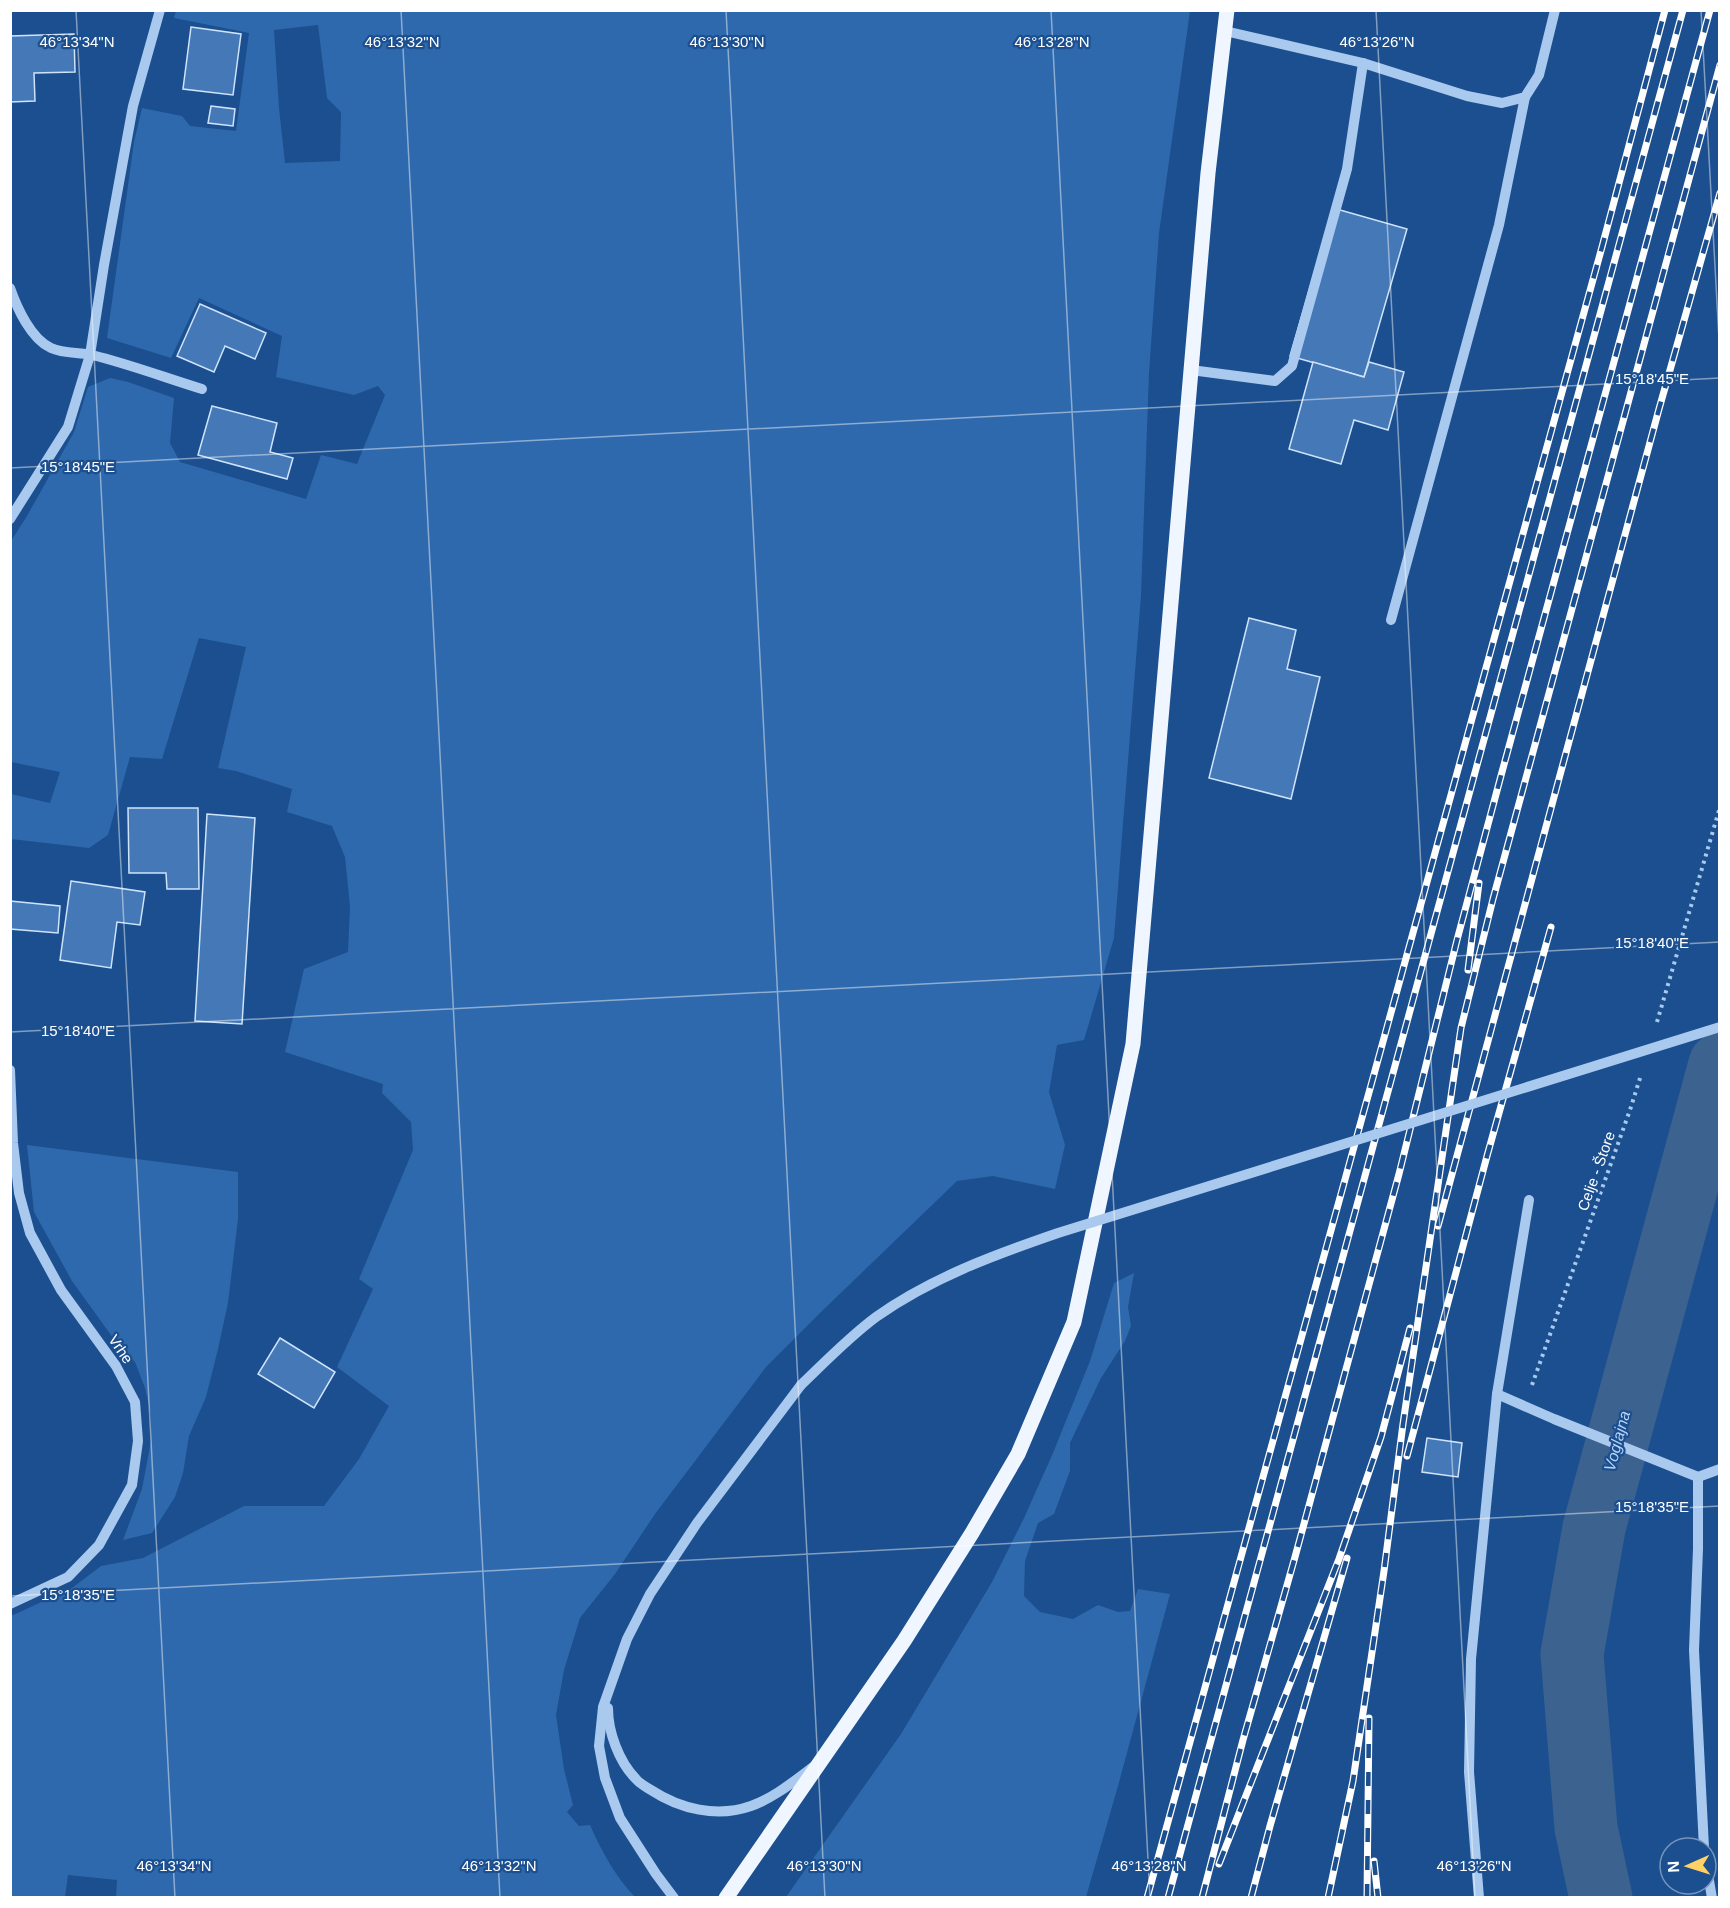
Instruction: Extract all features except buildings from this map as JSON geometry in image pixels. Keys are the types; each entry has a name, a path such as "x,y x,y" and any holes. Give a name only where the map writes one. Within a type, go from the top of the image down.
{"main road":[{"path":"726,1898 904,1641 972,1533 1018,1454 1074,1322 1132,1044 1208,174 1227,10"}],"street":[{"path":"10,519 68,427 90,355 133,106 160,10"},
{"path":"1391,620 1499,225 1525,97 1539,75 1555,10"},
{"path":"1225,31 1363,63 1467,96 1502,103 1525,97"},
{"path":"1191,370 1275,381 1292,366 1347,169 1363,63"},
{"path":"10,288 20,313 33,333 50,348 90,355 202,389"},
{"path":"674,1898 620,1818 605,1778 600,1746 603,1707 627,1639 650,1594 697,1523 801,1385 874,1318 950,1274 997,1254 1719,1027"},
{"name":"Vrhe","path":"10,1070 13,1143 19,1192 30,1233 61,1290 116,1366 135,1402 138,1441 132,1485 99,1545 68,1576 10,1604"},
{"path":"1479,1898 1469,1772 1471,1659 1497,1394 1529,1200"},
{"path":"1497,1394 1698,1477 1719,1469"},
{"path":"1698,1477 1694,1650 1703,1836"},
{"path":"608,1693 608,1718 623,1763 636,1781 681,1806 726,1812 752,1806 782,1790 823,1759"}],"path":[{"path":"1655,1030 1719,807"},
{"name":"Celje - Štore","path":"1530,1391 1630,1110 1644,1064"}],"shaded area":[{"path":"176,11 1190,11 1159,233 1149,373 1141,596 1114,938 1084,1040 1057,1045 1049,1092 1065,1145 1055,1189 993,1176 957,1181 766,1367 655,1514 615,1574 580,1618 564,1670 556,1715 564,1769 573,1805 567,1812 579,1826 590,1825 599,1845 621,1881 635,1897 116,1898 117,1880 68,1875 65,1897 11,1897 11,1616 72,1588 101,1566 143,1558 244,1506 324,1506 359,1459 389,1406 337,1367 373,1289 359,1279 413,1150 411,1122 382,1093 383,1084 285,1052 304,969 348,952 350,907 345,857 332,826 287,812 292,789 236,771 218,768 246,647 199,638 162,759 130,757 108,835 89,848 11,839 11,794 50,803 60,772 11,762 11,541 74,432 88,387 110,378 174,398 170,443 180,462 306,499 321,455 357,464 385,395 378,386 354,395 276,377 282,336 199,298 171,358 107,338 134,142 142,108 182,116 190,126 236,131 249,33 174,18","holes":["318,25 327,98 341,112 340,161 285,163 274,30"]},
{"path":"27,1145 238,1172 238,1219 228,1303 218,1349 206,1397 189,1436 183,1473 175,1497 152,1533 123,1540 142,1489 151,1441 151,1415 145,1388 135,1362 121,1349 72,1281 34,1212"},
{"path":"1134,1273 1128,1307 1131,1326 1125,1341 1101,1378 1070,1443 1070,1471 1054,1514 1038,1523 1025,1561 1024,1596 1040,1612 1073,1619 1098,1605 1118,1612 1130,1611 1138,1589 1170,1594 1086,1897 786,1897 901,1734 992,1582 1053,1453 1090,1361 1114,1283"}],"waterway":[{"name":"Voglajna","path":"1601,1898 1586,1828 1572,1654 1594,1528 1720,1064"}],"railway":[{"path":"1147,1898 1602,247 1665,10"},
{"path":"1168,1898 1683,10"},
{"path":"1202,1898 1243,1740 1399,1174 1457,940 1502,772 1710,10"},
{"path":"1328,1898 1353,1781 1461,1028 1493,899 1720,65"},
{"path":"1438,1226 1659,409 1720,193"},
{"path":"1468,970 1479,883"},
{"path":"1407,1456 1551,927"},
{"path":"1219,1864 1339,1559 1381,1437 1410,1328"},
{"path":"1251,1898 1347,1558"},
{"path":"1367,1898 1369,1718"},
{"path":"1374,1861 1378,1898"}]}
